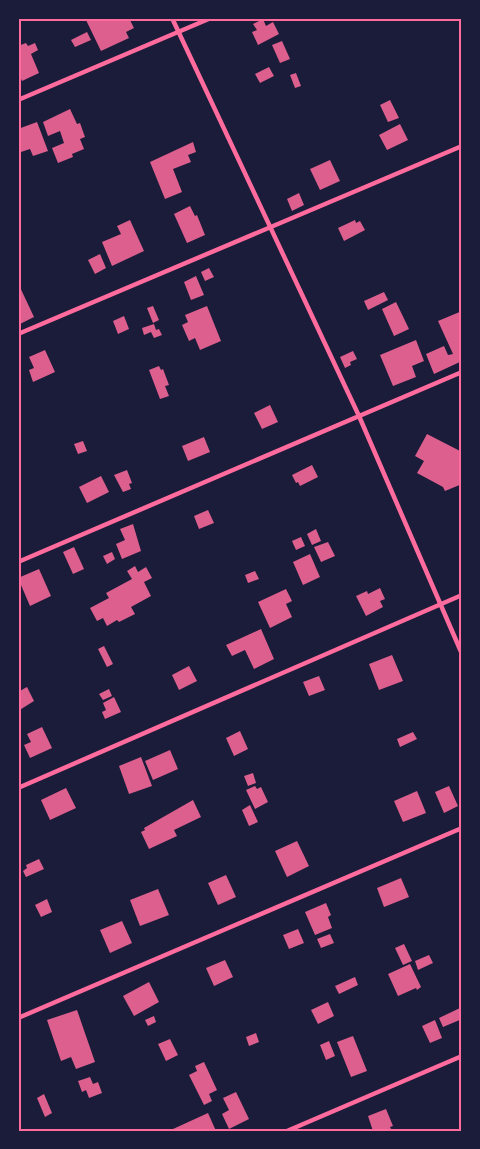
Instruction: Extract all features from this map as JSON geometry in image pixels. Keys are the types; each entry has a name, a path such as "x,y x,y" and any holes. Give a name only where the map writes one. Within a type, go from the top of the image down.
{"lane":[{"path":"172,18 359,416 462,654"},
{"path":"18,100 211,18"},
{"path":"18,334 462,146"},
{"path":"18,562 462,372"},
{"path":"18,788 462,596"},
{"path":"18,1018 462,828"},
{"path":"286,1131 462,1056"}],"building":[{"path":"85,18 129,18 134,28 126,32 129,38 101,51"},
{"path":"263,19 266,26 273,22 279,34 258,45 252,32 257,30 253,24"},
{"path":"87,32 91,40 75,47 71,40"},
{"path":"282,41 290,59 280,63 272,45"},
{"path":"26,43 28,46 35,43 38,50 31,54 39,73 22,81 18,72 18,46"},
{"path":"269,67 274,76 260,83 255,74"},
{"path":"296,73 301,86 295,88 290,75"},
{"path":"390,100 399,118 388,122 380,105"},
{"path":"70,109 77,124 80,123 85,137 80,139 84,149 72,154 73,157 58,163 52,148 64,143 60,131 48,136 43,122"},
{"path":"37,122 48,151 33,156 30,149 21,152 18,144 18,129"},
{"path":"400,124 408,140 387,150 379,135"},
{"path":"193,142 196,152 188,155 191,162 173,169 182,192 165,199 150,162"},
{"path":"330,160 340,181 320,190 310,169"},
{"path":"299,193 304,205 292,211 287,199"},
{"path":"190,206 195,216 197,215 205,235 187,243 174,214"},
{"path":"130,220 144,251 112,266 102,242 121,234 117,226"},
{"path":"355,220 356,223 360,221 365,230 344,241 338,228"},
{"path":"100,254 106,268 95,274 88,260"},
{"path":"209,268 214,277 205,281 201,272"},
{"path":"196,276 204,295 191,300 184,282"},
{"path":"18,283 34,317 18,325"},
{"path":"384,292 388,300 368,310 364,301"},
{"path":"396,302 409,329 394,336 382,309"},
{"path":"153,306 159,320 153,323 147,308"},
{"path":"207,306 221,341 200,350 195,338 189,341 182,325 188,322 185,315"},
{"path":"462,311 462,361 434,374 426,354 444,346 448,355 453,354 438,321"},
{"path":"124,316 129,329 118,334 113,321"},
{"path":"154,324 156,330 159,329 162,335 154,338 151,332 144,335 142,328"},
{"path":"416,340 424,361 412,366 416,377 393,386 380,355"},
{"path":"45,350 55,372 33,382 29,370 34,368 29,357"},
{"path":"353,351 357,359 345,368 340,357"},
{"path":"159,366 161,370 163,369 169,385 165,386 169,396 160,399 149,370"},
{"path":"270,405 278,422 262,429 254,413"},
{"path":"427,434 462,452 462,484 445,491 443,487 417,473 424,461 415,456"},
{"path":"204,437 210,452 188,461 182,446"},
{"path":"83,441 87,451 78,454 74,444"},
{"path":"312,465 318,477 300,486 292,475"},
{"path":"127,470 132,483 129,484 131,489 123,492 114,475"},
{"path":"101,476 109,492 87,503 79,487"},
{"path":"208,510 214,523 199,529 194,516"},
{"path":"133,524 141,551 122,559 116,544 125,540 120,529"},
{"path":"316,529 321,541 312,545 307,534"},
{"path":"301,537 305,546 296,550 292,541"},
{"path":"328,542 335,556 321,562 314,547"},
{"path":"74,547 84,569 73,574 63,552"},
{"path":"112,552 115,559 107,564 103,556"},
{"path":"310,554 320,577 303,585 293,562"},
{"path":"135,566 138,572 146,567 152,578 144,582 151,596 131,607 135,614 119,622 117,620 107,626 103,618 97,621 90,608 109,598 106,593 132,579 127,571"},
{"path":"39,569 51,596 30,606 18,578"},
{"path":"255,571 259,579 248,583 245,575"},
{"path":"380,588 385,599 380,601 383,607 366,616 356,596 367,591 368,594"},
{"path":"286,589 292,601 286,604 292,617 270,628 258,602"},
{"path":"261,629 274,659 254,669 245,650 232,656 226,645"},
{"path":"104,646 113,664 107,667 98,649"},
{"path":"392,655 403,681 379,690 369,664"},
{"path":"189,666 197,681 179,690 172,675"},
{"path":"319,676 325,690 309,696 303,682"},
{"path":"27,687 34,701 18,711 18,692"},
{"path":"109,689 112,696 103,700 99,694"},
{"path":"114,697 121,712 105,719 102,712 106,710 103,703"},
{"path":"42,727 52,748 30,758 24,745 31,742 27,734"},
{"path":"240,731 248,749 234,756 226,738"},
{"path":"413,732 417,739 400,747 397,739"},
{"path":"170,750 178,769 153,780 145,761"},
{"path":"141,757 152,786 129,794 119,766"},
{"path":"253,773 256,783 248,786 244,776"},
{"path":"255,786 257,789 261,787 268,802 255,809 246,790"},
{"path":"449,786 458,806 444,813 435,792"},
{"path":"66,788 76,808 50,820 41,800"},
{"path":"417,791 426,813 403,822 394,801"},
{"path":"193,800 201,817 174,830 177,836 149,849 141,832 145,830 144,828"},
{"path":"250,805 258,822 249,826 242,810"},
{"path":"297,841 309,866 287,877 275,851"},
{"path":"39,859 44,869 26,877 23,871 27,868 26,865"},
{"path":"226,875 236,897 218,905 208,883"},
{"path":"401,878 409,897 384,907 377,888"},
{"path":"158,889 169,915 140,926 130,900"},
{"path":"47,899 52,912 41,917 35,905"},
{"path":"326,903 331,915 328,917 332,928 315,935 305,912"},
{"path":"122,921 132,943 110,953 100,930"},
{"path":"298,929 304,943 289,949 283,935"},
{"path":"330,934 334,943 321,948 317,939"},
{"path":"404,944 412,961 403,965 395,948"},
{"path":"429,955 433,963 418,970 415,961"},
{"path":"225,960 233,977 214,986 206,968"},
{"path":"410,964 421,987 398,996 388,974"},
{"path":"355,977 358,985 339,994 335,986"},
{"path":"149,982 159,1002 134,1016 123,996"},
{"path":"328,1002 334,1016 318,1024 311,1010"},
{"path":"460,1008 462,1019 443,1027 439,1018"},
{"path":"77,1010 95,1062 76,1069 71,1057 61,1061 47,1020"},
{"path":"154,1016 156,1022 148,1026 145,1020"},
{"path":"435,1020 442,1038 430,1043 422,1026"},
{"path":"256,1033 259,1042 249,1046 246,1037"},
{"path":"353,1036 367,1071 351,1077 337,1042"},
{"path":"170,1039 178,1055 166,1061 158,1044"},
{"path":"329,1041 335,1056 326,1060 320,1045"},
{"path":"204,1062 217,1090 209,1094 212,1101 204,1105 189,1075 197,1071 195,1066"},
{"path":"90,1077 93,1084 98,1082 102,1093 89,1098 86,1090 82,1092 78,1081"},
{"path":"236,1092 249,1119 229,1129 222,1114 229,1110 223,1098"},
{"path":"44,1094 52,1113 45,1117 37,1098"},
{"path":"386,1109 393,1126 390,1127 392,1131 373,1131 368,1116"},
{"path":"208,1113 216,1131 174,1131 173,1129"}]}
